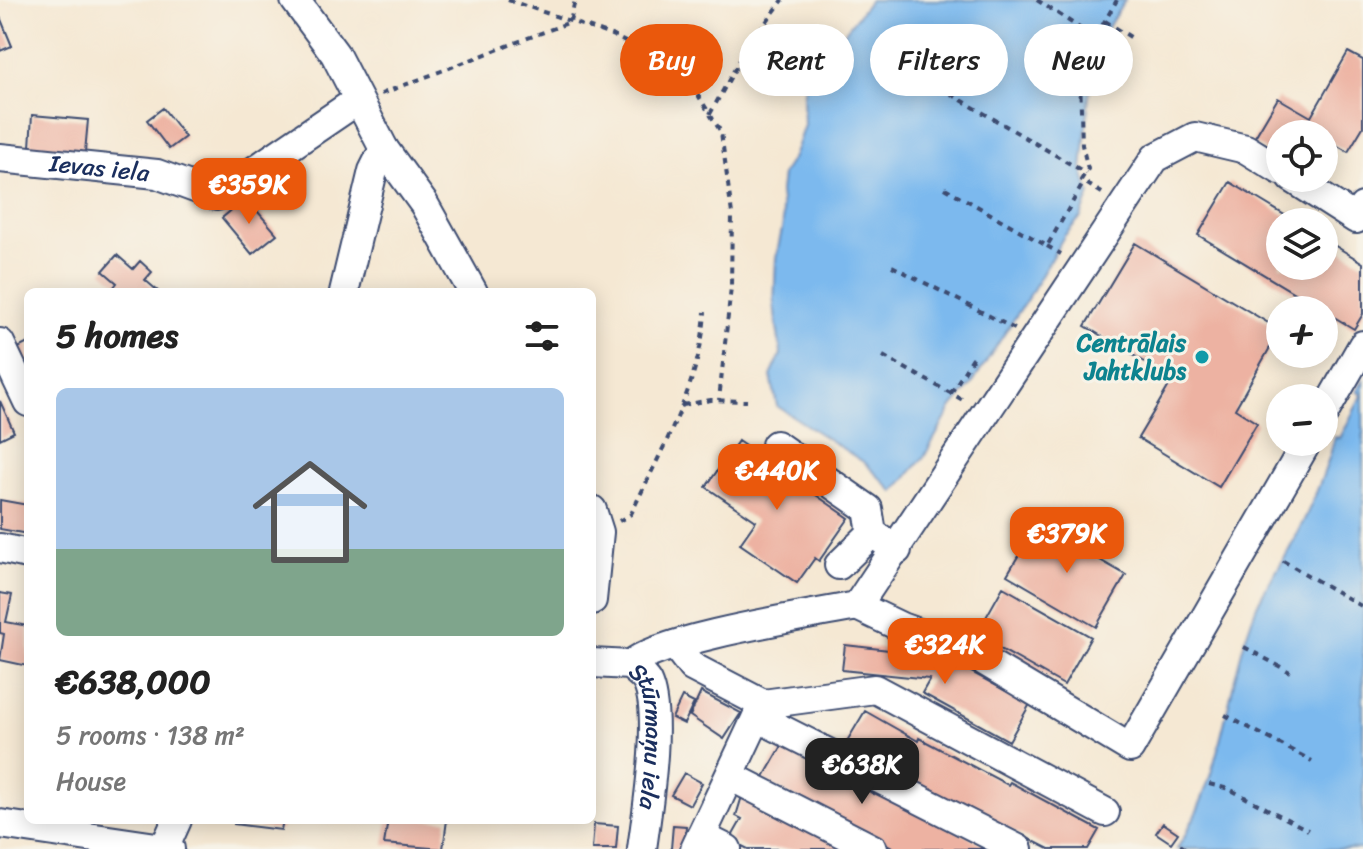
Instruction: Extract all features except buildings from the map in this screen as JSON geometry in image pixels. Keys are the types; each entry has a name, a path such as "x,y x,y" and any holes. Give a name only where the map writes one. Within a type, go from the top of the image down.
{"street":[{"path":"295,0 335,54 384,149 424,204 471,288"},
{"name":"Ievas iela","path":"0,158 157,174 217,196 358,100"},
{"path":"857,606 1155,158 1195,137 1246,149 1266,161"},
{"path":"345,288 373,171 384,149"},
{"path":"1317,192 1361,217"},
{"path":"0,343 24,394"},
{"path":"1338,389 1363,345"},
{"path":"776,445 868,509 872,533 897,550"},
{"path":"630,665 638,657 675,645 857,606 901,627 966,650 1130,748 1299,456"},
{"path":"839,565 872,533"},
{"path":"0,548 24,553"},
{"path":"675,645 692,667 760,710 1018,849"},
{"name":"Stūrmaņu iela","path":"596,663 630,665 647,682 651,703 652,758 642,849"},
{"path":"760,710 875,689 1105,812"},
{"path":"727,849 698,842 760,710"},
{"path":"730,776 873,849"},
{"path":"0,824 170,849"},
{"path":"164,849 175,824"}],"path":[{"path":"508,0 614,36 685,74 721,132 732,214 731,287 719,400"},
{"path":"570,22 575,0"},
{"path":"710,114 747,47 783,0"},
{"path":"1037,0 1074,24"},
{"path":"1103,24 1117,0"},
{"path":"1105,21 1110,24"},
{"path":"358,100 400,89 570,22"},
{"path":"954,96 1086,173"},
{"path":"1081,96 1082,145 1088,169 1081,180 1105,194"},
{"path":"1047,246 1084,182"},
{"path":"945,188 1061,254"},
{"path":"892,266 1016,329"},
{"path":"596,521 631,514 683,405 702,352 705,312"},
{"path":"883,356 963,400"},
{"path":"951,393 974,356"},
{"path":"683,405 719,400 747,401"},
{"path":"1283,561 1363,607"},
{"path":"1244,647 1290,672"},
{"path":"1225,715 1312,761"},
{"path":"1209,784 1229,789 1308,830"},
{"path":"1180,845 1186,849"}],"water":[{"path":"870,0 1125,0 1110,24 1024,24 1024,96 1089,96 1082,169 1090,194 1081,217 1064,236 971,385 952,407 924,457 894,492 865,463 777,406 771,376 781,354 774,306 776,258 783,224 782,174 793,157 804,125 803,96 854,96 854,24 851,24"},
{"path":"1363,380 1363,849 1177,849 1205,792 1256,608 1303,523 1329,456 1338,456 1338,438 1362,395 1357,390"}],"place":[{"name":"Centrālais Jahtklubs","path":"1202,357"}]}
